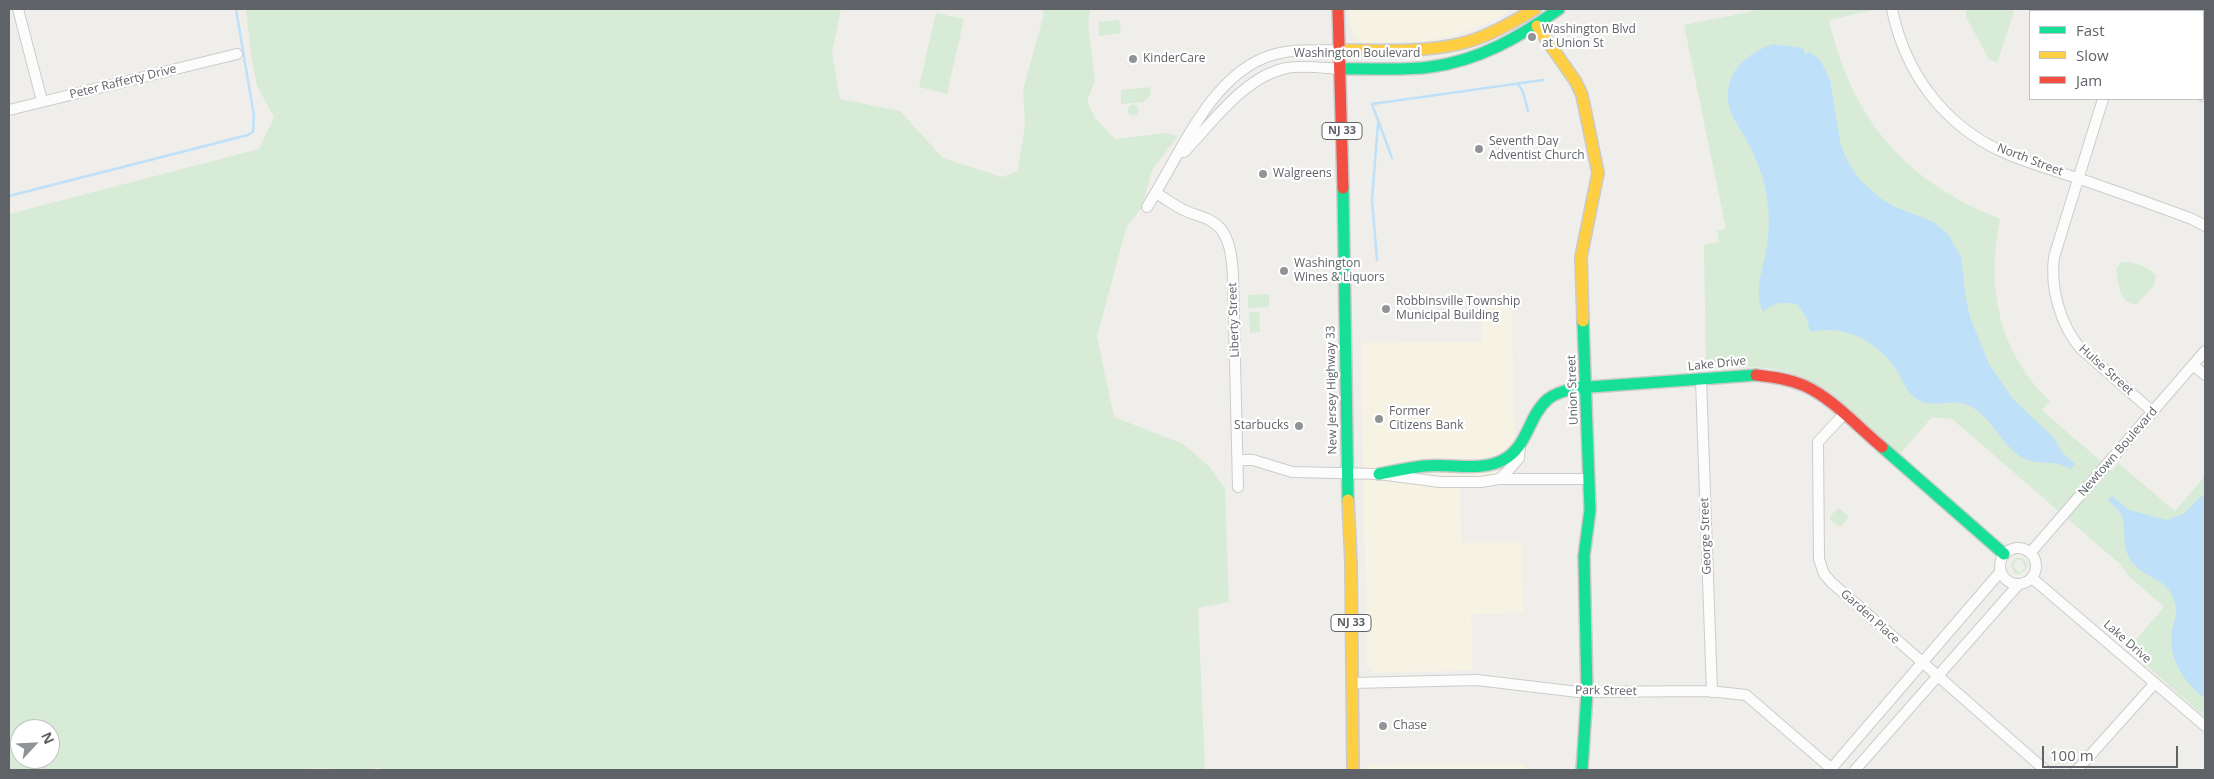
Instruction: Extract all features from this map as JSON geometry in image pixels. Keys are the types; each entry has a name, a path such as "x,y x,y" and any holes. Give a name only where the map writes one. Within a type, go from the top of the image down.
{"street":[{"path":"18,9 42,102"},
{"name":"New Jersey Highway 33","path":"1338,9 1341,69 1347,473 1351,563 1353,770"},
{"path":"1520,18 1537,26 1536,9"},
{"name":"Washington Boulevard","path":"1147,207 1203,114 1225,86 1249,65 1285,52 1421,49 1459,44 1494,32 1536,9"},
{"name":"Washington Boulevard","path":"1176,159 1236,97 1265,75 1293,67 1341,69 1431,67 1468,58 1537,26 1559,9"},
{"name":"North Street","path":"1892,9 1896,29 1906,56 1929,94 1945,113 1961,127 2005,152 2192,219 2205,226"},
{"name":"Union Street","path":"1537,26 1576,82 1582,95 1598,172 1581,257 1590,510 1584,556 1587,692 1582,770"},
{"name":"Peter Rafferty Drive","path":"9,110 237,54"},
{"name":"Hulse Street","path":"2102,100 2054,257 2053,270 2056,293 2062,316 2072,338 2080,348 2153,412"},
{"name":"Liberty Street","path":"1156,193 1186,211 1214,222 1221,229 1232,258 1238,487"},
{"name":"Newtown Boulevard","path":"2031,552 2205,351"},
{"path":"2193,365 2205,375"},
{"name":"Lake Drive","path":"1238,460 1253,460 1292,472 1379,474 1440,482 1481,482 1499,479 1519,458 1520,446 1537,413 1548,399 1561,392 1587,387 1701,380 1751,374 1779,378 1817,393 1844,414 2004,554"},
{"name":"George Street","path":"1701,380 1712,692"},
{"name":"Garden Place","path":"1844,414 1818,442 1820,564 1831,582 2045,770"},
{"name":"Lake Drive","path":"1379,474 1425,466 1494,464 1503,460 1520,446"},
{"path":"1499,479 1589,479"},
{"path":"1855,770 2018,585 2032,578 2037,565 2031,552 2019,548 2012,549 2004,554 2000,564 2001,571 2008,582 2018,585"},
{"path":"1832,770 2001,571"},
{"name":"Lake Drive","path":"2032,578 2205,726"},
{"name":"Park Street","path":"1352,683 1477,680 1587,692 1712,692 1746,695 1832,770"},
{"path":"2078,770 2155,684"}],"shaded area":[{"path":"1349,9 1512,9 1494,20 1456,35 1423,41 1362,43 1354,36 1349,20"},
{"path":"1511,298 1515,435 1508,485 1460,488 1461,543 1522,543 1523,613 1471,614 1473,670 1376,673 1367,666 1361,343 1482,342 1482,300"},
{"path":"1525,764 1525,770 1367,770 1367,765"}],"green space":[{"path":"246,9 841,9 832,52 840,99 900,111 943,158 1002,177 1018,171 1025,124 1023,90 1044,14 1042,9 1090,9 1088,24 1095,81 1087,101 1095,118 1115,139 1166,133 1178,136 1152,170 1142,207 1126,228 1097,337 1114,417 1183,444 1209,466 1225,488 1229,602 1198,608 1205,770 382,770 378,767 360,771 323,768 305,770 9,770 9,214 259,149 274,117 257,86 251,55"},
{"path":"1763,9 1878,9 1829,20 1839,56 1852,88 1868,117 1888,143 1910,166 1936,186 1966,204 2000,219 1995,269 1996,294 2000,317 2018,361 2032,382 2050,401 2042,410 2112,471 2118,463 2175,511 2205,476 2205,717 2128,649 2164,607 2129,576 2120,564 1952,419 1932,417 1900,454 1844,404 1812,382 1796,375 1779,370 1743,367 1706,370 1704,245 1719,242 1717,231 1726,229 1684,25"},
{"path":"1966,9 2012,9 2014,12 1997,63 1989,59 1966,17"},
{"path":"936,13 964,19 947,94 919,87"},
{"path":"1119,20 1121,33 1099,36 1098,22"},
{"path":"2204,40 2205,41 2204,96"},
{"path":"1148,87 1151,95 1143,102 1121,104 1121,90"},
{"path":"1133,104 1139,110 1133,116 1127,110"},
{"path":"2122,262 2141,265 2156,276 2154,285 2137,304 2131,304 2127,301 2121,292 2116,269"},
{"path":"1269,294 1269,307 1248,308 1248,295"},
{"path":"1249,312 1259,312 1260,332 1250,333"},
{"path":"1839,508 1849,517 1842,525 1838,526 1830,519 1830,516"},
{"path":"2023,558 2028,565 2026,570 2019,574 2014,573 2011,566 2014,559","holes":["2017,560 2022,560 2025,566 2019,572 2014,567 2014,564"]}],"water":[{"path":"1773,44 1803,48 1805,54 1810,52 1820,60 1830,79 1841,146 1849,164 1861,181 1880,198 1895,207 1932,221 1948,234 1961,257 1970,317 1989,364 2013,399 2054,438 2062,452 2075,464 2070,469 2059,464 2035,462 2023,458 2008,445 1982,415 1965,404 1934,404 1917,399 1908,390 1889,361 1871,344 1848,333 1823,330 1810,332 1807,319 1798,305 1780,303 1771,306 1763,312 1760,303 1759,287 1769,232 1766,192 1757,162 1731,112 1728,90 1730,81 1738,67 1750,55"},
{"path":"2205,493 2205,698 2184,677 2172,650 2172,630 2176,610 2172,595 2162,583 2132,562 2126,549 2122,517 2117,508 2108,501 2112,496 2129,510 2167,520 2183,514"}],"waterway":[{"path":"9,196 248,135 253,132 254,116 236,9"},
{"path":"1392,158 1372,104 1543,80"},
{"path":"1518,84 1523,92 1528,111"},
{"path":"1377,260 1372,200 1378,124"}],"traffic: fast":[{"path":"1341,69 1419,68 1448,64 1498,46 1529,29 1559,9"},
{"path":"1343,188 1348,500"},
{"path":"1582,770 1587,692 1584,556 1590,510 1583,321"},
{"path":"1379,474 1434,465 1485,466 1494,464 1503,460 1518,447 1536,414 1548,399 1558,393 1576,388 1756,375"},
{"path":"1882,447 2004,554"}],"traffic: slow":[{"path":"1340,50 1414,50 1459,44 1489,34 1535,9"},
{"path":"1537,26 1576,82 1582,95 1598,173 1581,257 1583,321"},
{"path":"1348,500 1351,563 1353,770"}],"traffic: jam":[{"path":"1338,9 1343,188"},
{"path":"1756,375 1793,382 1815,391 1882,447"}],"place":[{"name":"Washington Blvd at Union St","path":"1532,37"},
{"name":"KinderCare","path":"1133,59"},
{"name":"Seventh Day Adventist Church","path":"1479,149"},
{"name":"Walgreens","path":"1263,174"},
{"name":"Washington Wines & Liquors","path":"1284,271"},
{"name":"Robbinsville Township Municipal Building","path":"1386,309"},
{"name":"Former Citizens Bank","path":"1379,419"},
{"name":"Starbucks","path":"1299,426"},
{"name":"Chase","path":"1383,726"}]}
